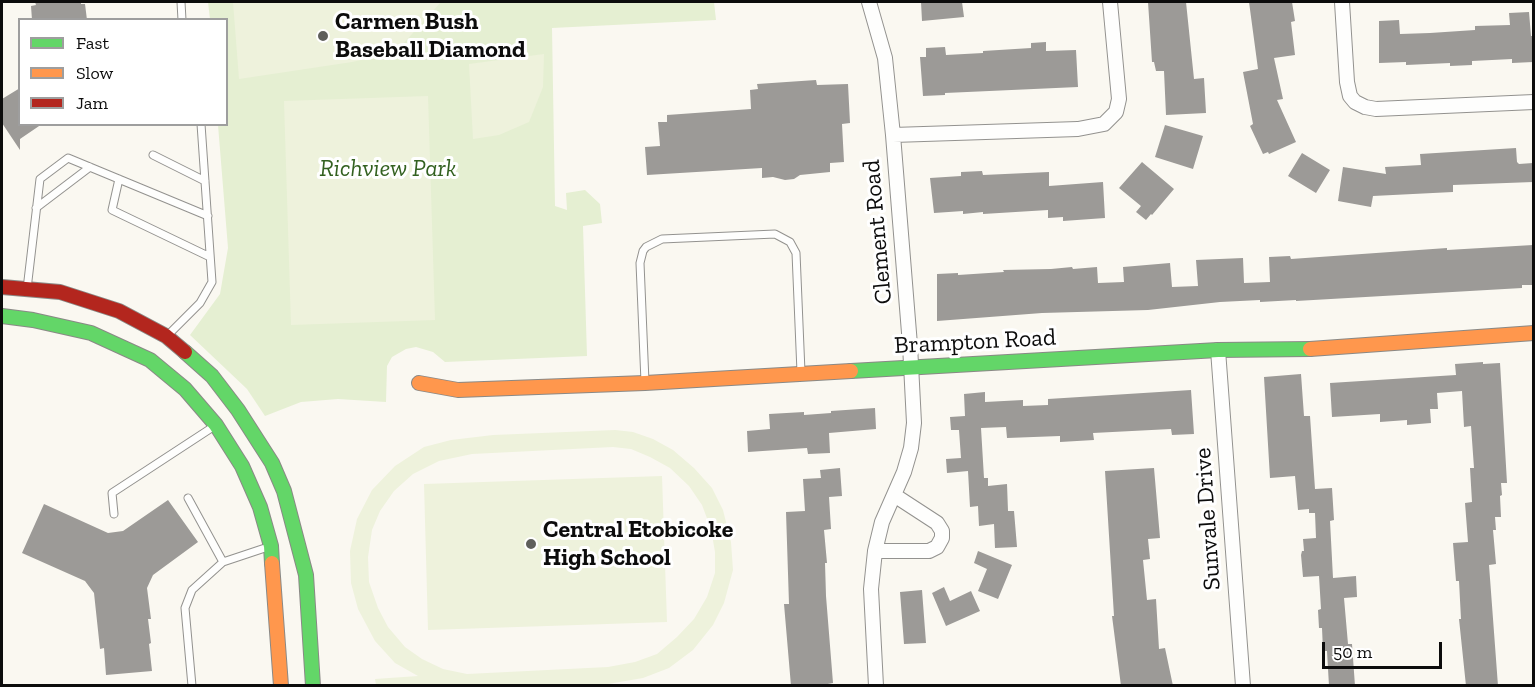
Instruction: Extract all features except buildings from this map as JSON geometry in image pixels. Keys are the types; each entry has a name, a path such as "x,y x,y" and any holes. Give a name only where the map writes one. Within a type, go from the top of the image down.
{"street":[{"name":"Clement Road","path":"869,2 885,58 893,135 914,423 911,448 904,472 882,522 875,551 871,589 876,686"},
{"path":"893,135 1078,129 1104,124 1114,116 1119,99 1110,2"},
{"path":"1342,2 1347,82 1350,96 1355,102 1365,107 1376,108 1533,102"},
{"path":"2,287 60,292 119,311 158,348 185,389 216,425 242,466 260,507 272,546 281,686"},
{"path":"2,316 33,320 158,348 212,376 238,410 272,463 284,491 306,575 313,686"},
{"name":"Brampton Road","path":"419,383 458,390 645,383 1218,350 1296,350 1533,333"},
{"name":"Sunvale Drive","path":"1218,350 1243,686"},
{"path":"216,425 238,410"},
{"path":"875,551 929,551 937,547 942,538 942,531 937,523 894,495"},
{"path":"272,546 298,539"}],"lane":[{"path":"181,2 182,18"},
{"path":"158,348 200,303 212,282 201,126"},
{"path":"153,155 205,181"},
{"path":"27,289 40,179 68,158 208,216"},
{"path":"36,208 90,167"},
{"path":"119,179 112,210 210,256"},
{"path":"645,383 640,263 646,247 662,239 769,234 781,236 790,242 796,253 801,375"},
{"path":"114,514 112,493 216,425"},
{"path":"189,498 223,562"},
{"path":"192,686 185,608 192,590 223,562 272,546"}],"green space":[{"name":"Richview Park","path":"208,2 714,2 716,20 552,28 555,206 567,210 566,193 585,190 600,204 602,223 583,226 587,356 445,362 433,352 416,347 406,349 392,357 387,366 386,402 338,399 301,402 265,416 247,389 190,335 220,294 228,248 218,126 228,126 228,18 210,18"},
{"name":"Carmen Bush Baseball Diamond","path":"233,2 441,2 403,44 383,55 352,62 239,79"},
{"path":"544,54 543,87 529,122 499,135 473,139 469,64"},
{"path":"428,96 435,320 291,325 284,101"},
{"path":"615,430 633,432 653,439 673,450 694,468 712,488 723,510 731,542 733,570 724,603 713,625 693,650 669,668 643,678 608,684 575,686 376,685 375,679 418,676 395,663 375,641 358,609 351,583 350,551 357,519 372,490 395,466 424,447 451,440 493,435","holes":["613,447 631,449 670,468 689,486 702,505 711,529 715,552 715,573 707,597 694,619 657,654 635,662 608,667 467,674 443,669 422,659 405,647 388,627 378,608 369,582 368,557 372,530 380,511 394,491 413,474 439,461 472,454"]},
{"path":"662,476 667,622 428,630 424,484"}],"traffic: fast":[{"path":"2,316 33,320 91,333 150,360 185,389 216,425 242,466 260,507 271,546 272,563"},
{"path":"851,371 1218,350 1310,349"},
{"path":"185,352 212,376 238,410 272,463 284,491 306,575 313,686"}],"traffic: slow":[{"path":"1310,349 1534,333"},
{"path":"419,383 458,390 645,383 851,371"},
{"path":"272,563 281,686"}],"traffic: jam":[{"path":"2,287 60,292 119,311 166,336 185,352"}],"place":[{"name":"Carmen Bush Baseball Diamond","path":"323,36"},
{"name":"Central Etobicoke High School","path":"531,544"}]}
